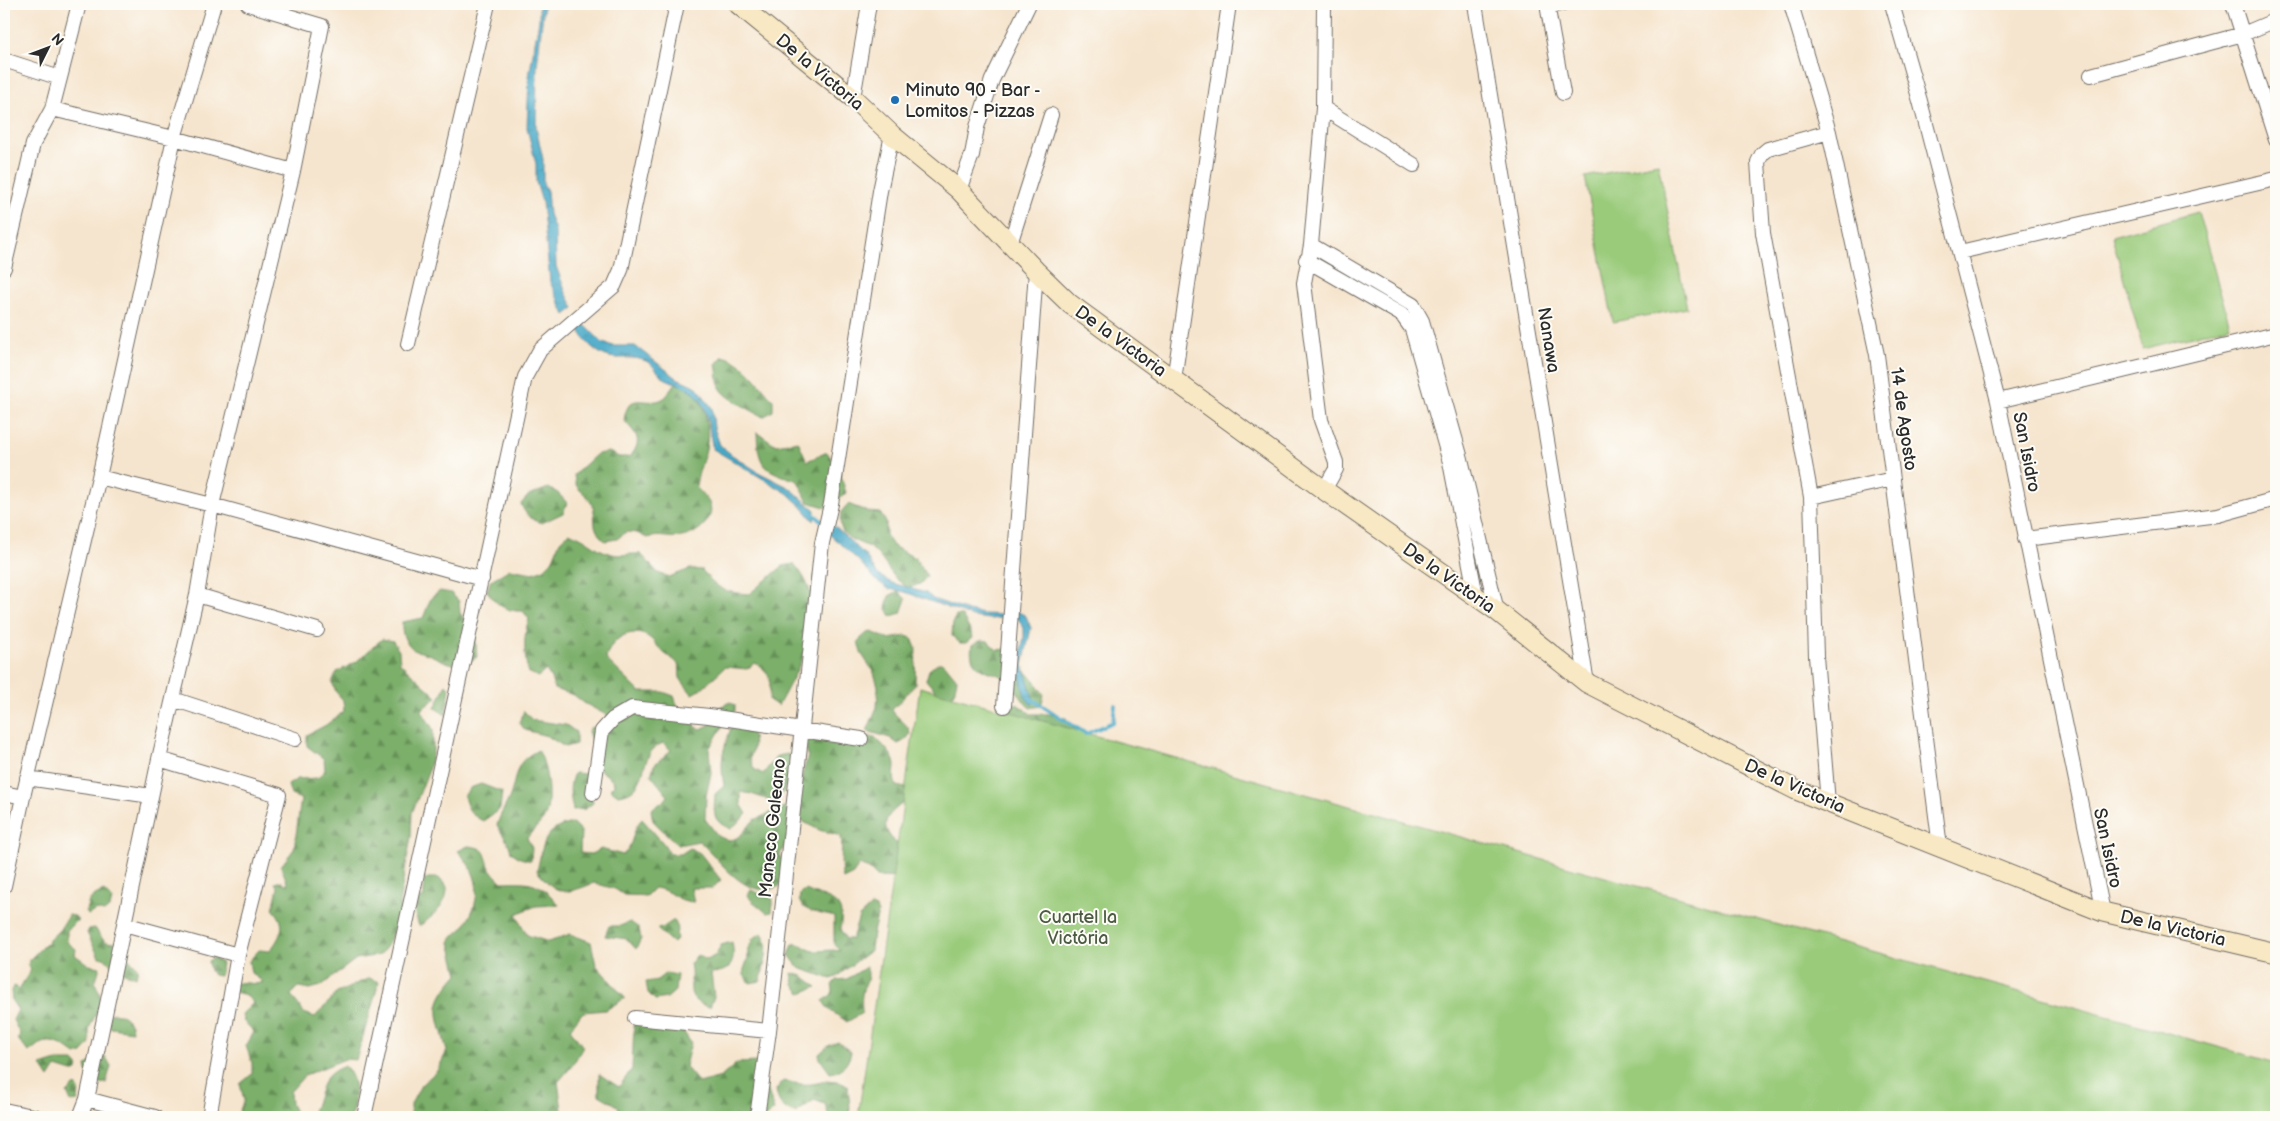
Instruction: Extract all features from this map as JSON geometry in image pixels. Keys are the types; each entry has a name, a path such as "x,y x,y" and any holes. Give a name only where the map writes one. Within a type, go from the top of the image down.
{"main road":[{"name":"De la Victoria","path":"738,4 853,98 892,135 959,190 1070,304 1324,490 1497,611 1587,683 1796,790 2103,912 2276,953"}],"street":[{"path":"4,268 33,144 52,109 79,4"},
{"path":"4,886 27,778 99,477 174,138 214,4"},
{"path":"80,1117 87,1099 159,759 198,596 212,505 293,171 322,26 248,4"},
{"path":"408,344 488,4"},
{"path":"364,1117 525,376 540,350 614,286 621,270 677,4"},
{"path":"853,98 869,4"},
{"path":"959,190 972,155 977,127 992,80 1029,4"},
{"path":"1174,380 1229,4"},
{"path":"1324,4 1323,108 1311,245 1306,260 1305,291 1321,420 1336,462 1336,469 1324,490"},
{"name":"Nanawa","path":"1475,4 1587,683"},
{"path":"1561,4 1551,6 1548,10 1563,94"},
{"name":"14 de Agosto","path":"1791,4 1829,132 1877,355 1940,847"},
{"name":"San Isidro","path":"1892,4 1920,101 1998,401 2103,912"},
{"path":"2233,4 2276,140"},
{"path":"2091,75 2243,34 2276,20"},
{"path":"4,60 60,78"},
{"path":"1323,108 1414,165"},
{"path":"52,109 174,138 293,171"},
{"path":"1010,244 1051,115"},
{"path":"1828,803 1816,656 1810,497 1763,233 1758,162 1768,148 1829,132"},
{"name":"Maneco Galeano","path":"757,1117 822,544 831,504 878,200 892,135"},
{"path":"1960,252 2276,179"},
{"path":"1311,245 1413,305 1422,321 1459,450 1497,611"},
{"path":"1306,260 1402,315 1412,329 1450,462 1476,596"},
{"path":"1004,706 1036,271"},
{"path":"1402,315 1413,305"},
{"path":"1998,401 2276,334"},
{"path":"99,477 212,505 482,579"},
{"path":"1810,497 1894,479"},
{"path":"2025,539 2218,515 2276,499"},
{"path":"198,596 317,630"},
{"path":"173,699 295,739"},
{"path":"593,793 602,731 613,719 632,708 710,716 861,738"},
{"path":"159,759 279,795 238,955 208,1117"},
{"path":"27,778 151,796"},
{"path":"4,793 23,797"},
{"path":"124,924 238,955"},
{"path":"635,1018 768,1031"},
{"path":"87,1099 155,1117"},
{"path":"4,1110 37,1117"}],"green space":[{"path":"1658,163 1687,308 1613,322 1585,177"},
{"path":"2198,212 2230,326 2143,349 2112,236"},
{"path":"723,356 738,363 751,374 773,400 773,411 763,417 732,399 723,391 718,382 716,364"},
{"path":"681,381 696,394 705,412 708,433 707,443 696,487 710,505 710,516 703,526 687,536 656,536 647,538 637,533 626,532 617,539 605,541 596,530 593,506 576,485 574,475 597,454 609,452 619,457 630,457 637,446 637,437 624,420 626,410 630,404 634,401 658,401 664,398 672,387"},
{"path":"757,432 776,445 798,441 807,461 827,452 840,472 846,493 828,508 808,502 798,481 778,474 762,461 759,454"},
{"path":"548,488 558,493 567,503 563,513 542,523 529,516 521,504 528,496"},
{"path":"848,504 869,512 880,513 886,522 886,535 893,546 915,558 927,576 920,584 909,588 902,584 872,549 851,539 843,532 840,521 841,512"},
{"path":"569,533 580,537 599,549 613,554 641,554 658,573 669,577 690,569 702,570 717,586 727,591 740,593 749,594 783,566 794,564 806,581 812,599 813,617 804,653 778,706 769,700 770,683 768,674 755,663 747,669 725,667 701,689 692,694 680,678 679,666 676,662 647,636 633,633 627,634 616,641 611,646 606,659 640,692 663,692 674,696 678,707 612,718 584,703 574,695 554,689 551,678 546,670 538,677 528,672 525,645 529,619 523,611 502,607 487,591 491,580 510,569 533,573 544,569 552,561 560,541"},
{"path":"440,591 451,593 459,601 460,613 475,631 477,657 468,662 453,664 415,651 404,638 402,622 423,618 431,598"},
{"path":"898,591 906,599 901,613 891,616 886,607 889,596"},
{"path":"956,616 962,616 971,632 972,638 966,643 960,643 952,636 953,621"},
{"path":"872,632 888,639 906,636 912,638 916,648 915,685 892,710 910,731 906,740 898,744 890,738 867,731 877,707 878,686 874,673 861,653 858,641 867,633"},
{"path":"382,639 393,641 399,651 400,663 437,697 421,710 433,729 433,751 428,772 412,813 411,837 399,904 401,916 387,946 380,955 356,959 321,986 310,989 299,987 291,995 304,1013 315,1017 337,993 369,978 379,982 356,1060 345,1059 305,1075 290,1092 291,1104 296,1114 284,1114 276,1117 237,1117 244,1100 240,1084 252,1074 252,1063 246,1046 254,1032 243,1020 242,1014 253,1003 246,995 231,991 231,985 236,983 256,984 263,982 251,973 249,961 259,950 270,951 280,935 282,925 273,909 278,888 275,883 280,881 288,885 281,866 294,849 301,799 291,795 288,785 297,779 318,778 325,770 324,759 307,746 307,735 326,725 344,711 343,700 336,692 332,682 337,672 356,662"},
{"path":"982,640 988,641 997,650 1006,649 1034,680 1044,695 1041,706 1030,708 1008,680 978,666 971,654 972,645"},
{"path":"938,663 944,663 957,679 954,694 949,697 939,695 926,680 929,670"},
{"path":"446,684 450,688 446,715 435,708"},
{"name":"Cuartel la Victória","path":"920,687 2276,1063 2276,1117 858,1117"},
{"path":"730,702 735,705 735,711 727,719 709,749 711,773 706,796 705,819 718,836 729,841 739,837 754,820 784,807 789,813 793,824 790,836 780,855 786,865 780,886 756,889 745,884 735,877 699,841 678,845 653,821 651,810 668,796 651,775 654,765 671,750 663,743 654,748 649,755 636,787 629,792 618,795 610,789 614,785 613,780 600,770 588,731 591,727 596,729 624,712 653,715 664,719 687,717 692,720 696,727 701,729 711,724 713,719 712,713 715,709"},
{"path":"1012,704 1017,704 1031,714 1049,714 1066,718 1078,734 1009,715 1008,708"},
{"path":"524,711 532,720 566,725 576,732 576,744 565,747 547,736 525,730 519,722"},
{"path":"733,722 749,725 754,741 750,758 754,769 763,774 777,756 788,754 795,762 796,773 787,779 782,793 772,801 741,792 741,804 747,814 731,829 720,823 717,819 714,806 715,794 724,786 722,760"},
{"path":"809,735 875,737 892,757 895,765 894,777 896,786 906,788 907,800 890,814 886,824 890,836 896,843 908,843 899,878 877,877 869,869 859,865 853,874 843,879 841,836 819,830 800,820 798,789 808,756 806,746"},
{"path":"538,750 544,764 548,785 548,805 543,820 527,838 532,848 531,861 520,858 511,852 507,841 497,825 510,796 520,764"},
{"path":"574,773 586,774 595,782 592,792 593,803 585,809 573,810 570,791"},
{"path":"481,784 502,792 500,809 483,821 470,811 464,796 470,788"},
{"path":"642,819 664,844 670,854 681,854 690,848 700,853 721,880 713,888 691,888 694,902 683,900 660,889 654,888 646,896 624,895 615,889 594,883 575,890 562,891 551,885 537,871 546,839 563,825 573,823 581,831 580,853 591,854 601,849 623,855 627,851 636,828"},
{"path":"468,846 483,851 491,870 502,882 534,884 546,891 559,905 536,906 516,914 527,935 549,942 570,934 591,942 596,965 625,998 606,1010 583,1012 570,1029 583,1047 572,1066 558,1082 563,1117 411,1117 411,1104 421,1085 437,1071 447,1051 438,1018 438,1010 443,994 458,974 450,942 465,925 475,905 475,878 458,851"},
{"path":"439,878 447,887 447,893 439,910 419,926 413,907 415,901 424,897 424,880"},
{"path":"751,890 773,899 772,912 767,913 751,900 748,895"},
{"path":"806,890 834,902 838,906 841,911 840,929 846,939 852,939 859,917 871,906 876,908 878,913 871,950 831,979 799,968 789,955 793,944 802,945 813,951 840,951 834,944 834,917 804,908 799,899 801,892"},
{"path":"104,891 112,899 110,907 104,912 96,910 88,915 86,911 90,900"},
{"path":"69,915 75,916 78,920 67,930 67,942 76,949 75,955 89,965 100,967 95,983 99,992 100,1005 90,1026 90,1044 82,1053 76,1055 53,1042 38,1045 28,1052 18,1039 20,1034 13,1020 18,1010 12,1001 11,990 14,986 19,989 31,970 28,965 29,960 60,929"},
{"path":"674,920 678,928 677,939 673,943 657,929"},
{"path":"630,922 639,928 641,939 636,949 627,939 605,936 609,926 620,926"},
{"path":"95,928 105,941 115,942 138,968 136,977 116,970 104,958 99,957 87,933 89,929"},
{"path":"762,933 767,950 761,981 750,983 745,977 744,972 748,959 748,948 752,939"},
{"path":"732,942 733,960 731,965 724,971 711,973 714,997 710,1007 695,1001 691,991 690,964 697,955 707,960 716,955 721,945"},
{"path":"213,958 222,963 220,976 214,975 210,971 208,961"},
{"path":"866,967 868,978 862,995 862,1013 847,1022 831,1011 823,1001 833,991 832,985 836,980 847,979"},
{"path":"666,973 677,975 675,991 667,998 655,1000 648,993 646,982 657,980"},
{"path":"792,973 803,976 817,987 801,993 794,985"},
{"path":"114,1013 127,1019 132,1031 111,1028 107,1023 108,1014"},
{"path":"678,1023 691,1043 685,1066 699,1083 721,1077 737,1063 759,1062 774,1110 767,1117 621,1117 618,1106 599,1095 599,1074 619,1087 632,1069 634,1024"},
{"path":"838,1042 851,1052 850,1056 847,1063 841,1069 830,1073 820,1059 819,1054 828,1046"},
{"path":"105,1056 111,1066 106,1083 95,1084 88,1076 86,1066 95,1059"},
{"path":"57,1061 74,1061 78,1065 77,1070 72,1072 56,1067 49,1078 41,1066"},
{"path":"345,1066 352,1078 355,1090 351,1117 309,1117 317,1102 324,1081 335,1070"},
{"path":"826,1080 837,1081 848,1086 849,1117 829,1117 825,1104 814,1100 796,1113 784,1108 778,1099 776,1090 783,1081 810,1084"},
{"path":"75,1085 79,1089 78,1101 71,1102 67,1093"}],"water":[{"path":"539,4 544,4 537,66 536,128 543,159 543,183 547,191 549,214 555,230 556,266 574,308 565,315 550,282 542,202 536,182 536,164 527,128 529,76 539,20"},
{"path":"582,322 603,343 614,346 635,346 677,378 697,387 712,408 714,428 720,445 760,473 790,488 815,510 814,521 787,493 713,449 706,412 701,401 694,393 663,377 646,361 603,355 583,337 577,325"},
{"path":"831,523 865,555 878,575 892,583 926,593 933,599 968,611 1005,615 1017,611 1026,616 1031,628 1023,665 1034,700 1032,705 1025,697 1018,667 1024,628 1017,617 989,619 973,617 905,592 889,589 877,581 858,560 829,534"}],"waterway":[{"path":"811,512 823,522"},
{"path":"1030,698 1086,734 1113,722 1115,705"}],"place":[{"name":"Minuto 90 - Bar - Lomitos - Pizzas","path":"895,100"}]}
